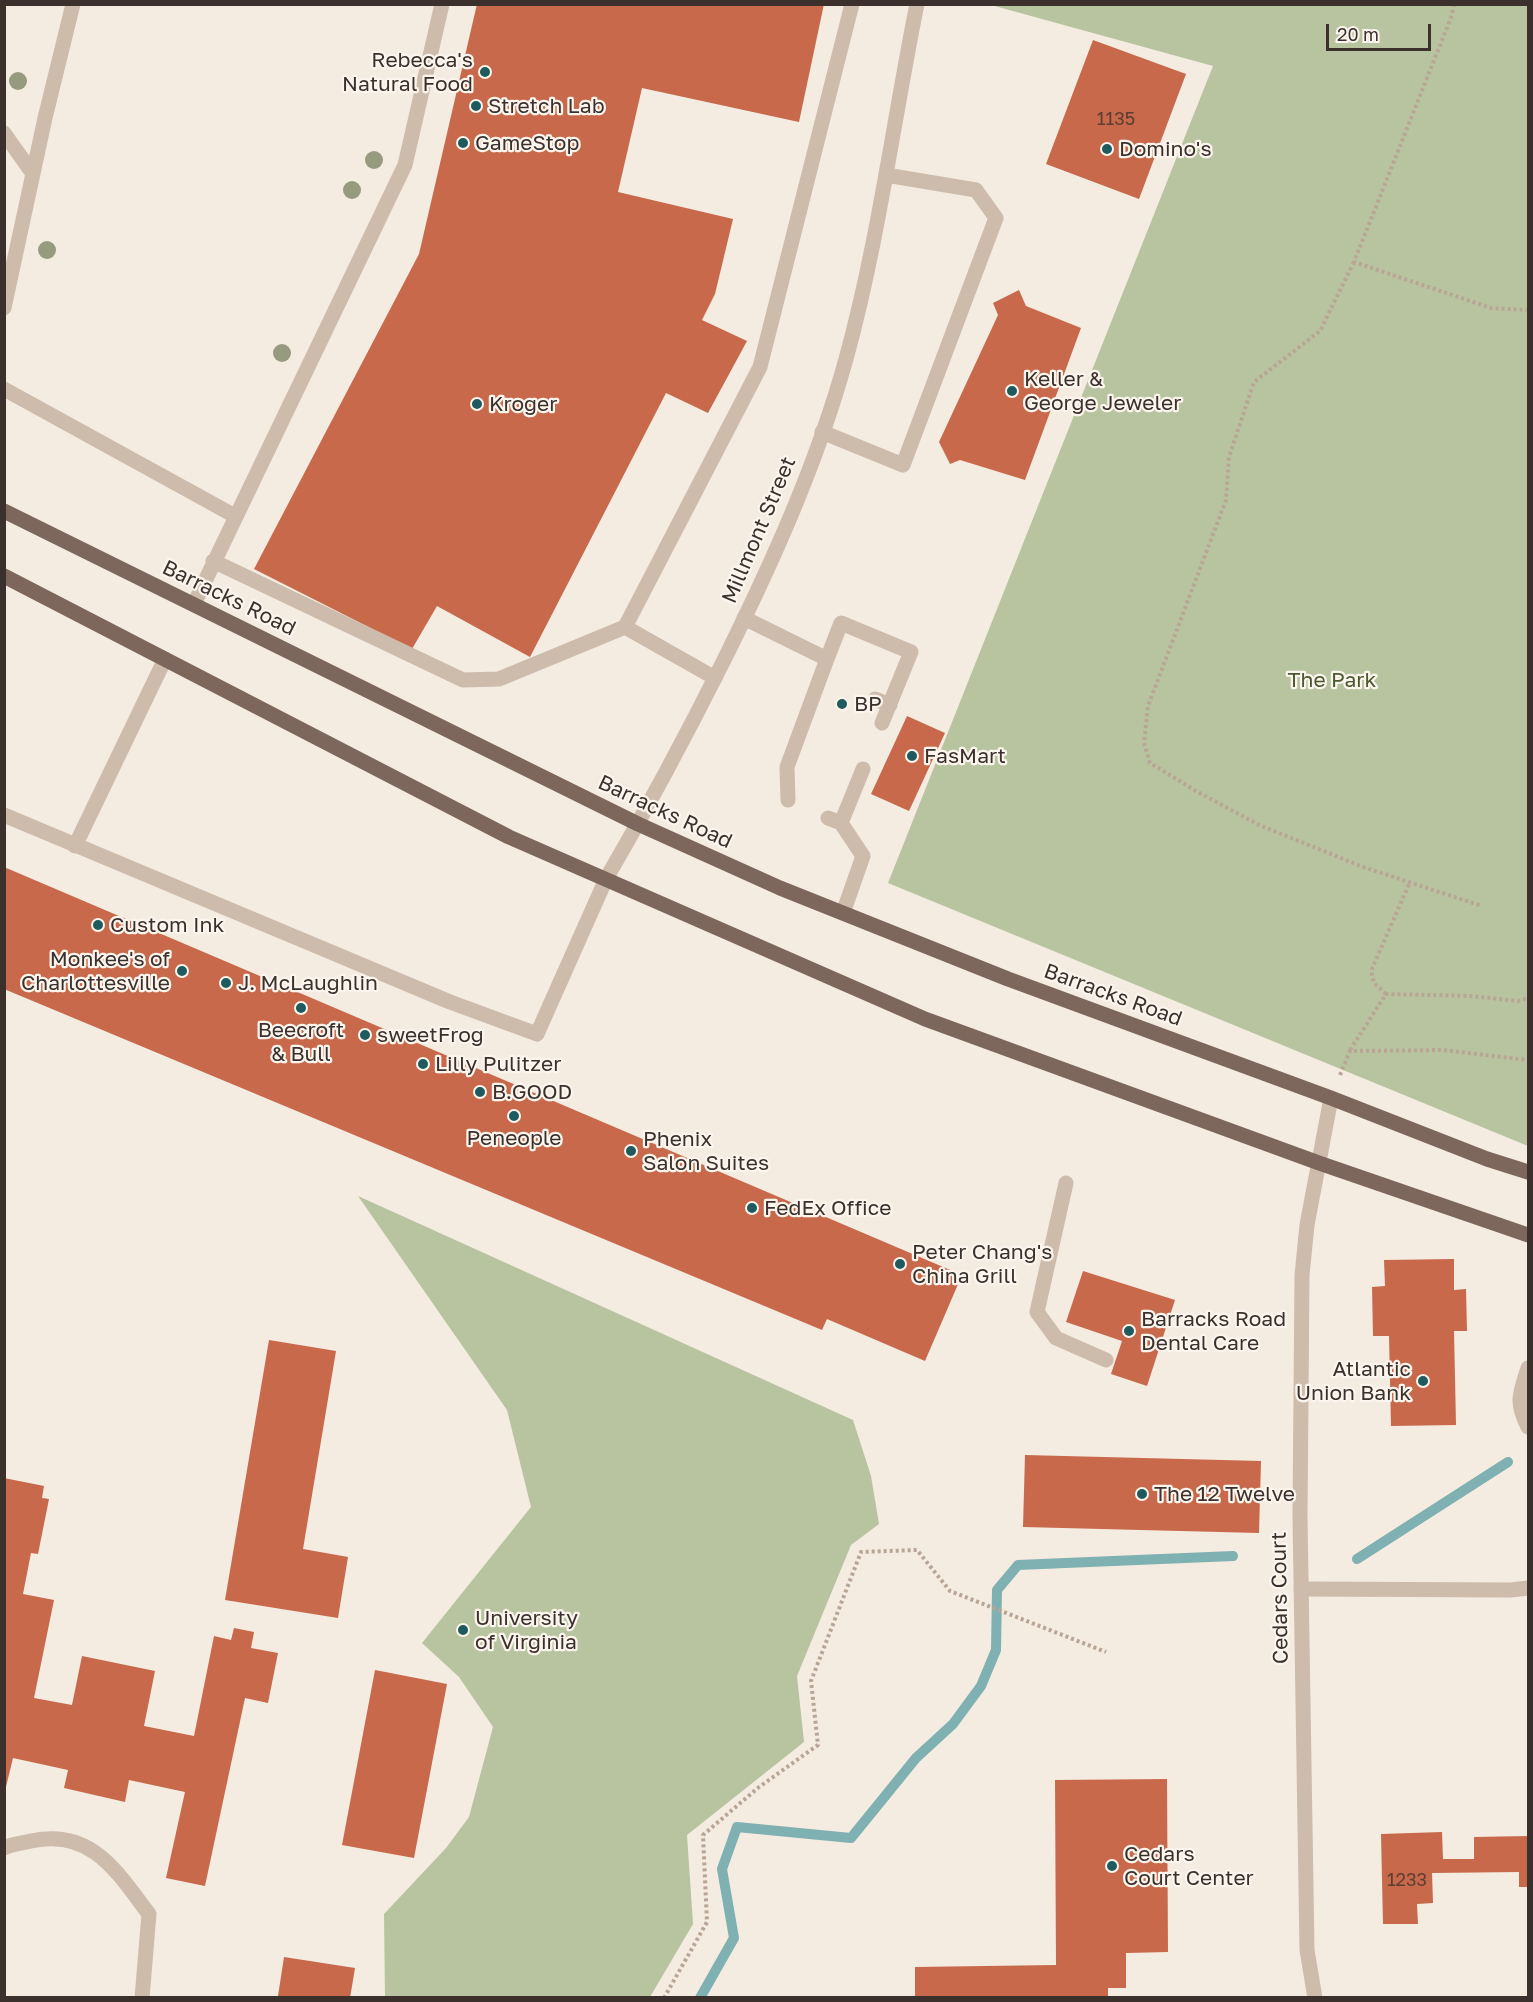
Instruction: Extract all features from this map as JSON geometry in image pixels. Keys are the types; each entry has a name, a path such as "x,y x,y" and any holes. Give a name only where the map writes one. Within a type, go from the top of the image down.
{"main road":[{"name":"Barracks Road","path":"4,511 638,824 780,888 1008,979 1331,1098 1487,1159 1528,1172"},
{"path":"4,576 509,837 925,1018 1319,1163 1528,1235"}],"street":[{"path":"4,308 73,4"},
{"path":"194,604 405,165 442,4"},
{"path":"213,561 463,680 499,679 625,627 760,367 852,4"},
{"name":"Millmont Street","path":"75,846 450,1002 537,1034 606,879 681,747 764,578 805,481 845,361 873,248 917,4"},
{"path":"4,133 33,174"},
{"path":"822,432 903,465 996,218 976,190 886,175"},
{"path":"4,389 235,516"},
{"path":"744,618 827,659"},
{"path":"788,800 792,769 827,679 827,659 841,622 911,652 882,702 882,723"},
{"path":"625,627 715,678"},
{"path":"4,816 75,846 165,659"},
{"path":"843,913 863,856 835,820 847,792 863,769"},
{"path":"1319,1163 1331,1098"},
{"name":"Cedars Court","path":"1315,1998 1307,1950 1301,1589 1302,1275 1307,1225 1319,1163"},
{"path":"1066,1183 1037,1312 1056,1338 1106,1360"},
{"path":"1526,1423 1518,1398 1528,1368"},
{"path":"1301,1589 1510,1590 1528,1588"},
{"path":"4,1848 44,1838 68,1840 94,1849 118,1873 148,1914 142,1998"}],"path":[{"path":"1454,4 1452,15 1354,262 1320,331 1254,382 1229,457 1226,500 1148,706 1144,742 1150,763 1259,825 1362,867 1482,906"},
{"path":"1354,262 1491,308 1528,310"},
{"path":"1410,882 1371,971 1374,983 1386,994 1471,996 1518,1001 1528,998"},
{"path":"1331,1098 1350,1051 1386,994"},
{"path":"1350,1051 1443,1050 1528,1060"},
{"path":"664,1998 707,1922 703,1835 759,1787 818,1745 811,1681 861,1551 917,1550 950,1591 1106,1652"}],"green space":[{"name":"The Park","path":"991,5 1528,5 1528,1146 888,883 1213,66"},
{"path":"358,1196 853,1420 871,1476 879,1524 851,1545 797,1676 804,1742 687,1835 693,1924 650,1997 385,1997 384,1914 446,1848 469,1817 493,1727 459,1677 422,1643 531,1507 507,1410"}],"building":[{"path":"477,4 824,4 799,122 642,88 618,192 733,219 715,294 702,320 747,341 708,413 666,393 530,657 437,606 412,649 254,569 419,254"},
{"path":"1093,40 1186,74 1139,199 1046,164"},
{"path":"1019,290 1026,306 1081,328 1025,480 960,460 950,464 939,442 998,315 993,303"},
{"name":"FasMart","path":"907,716 945,733 909,811 871,794"},
{"path":"4,867 962,1275 925,1361 827,1319 822,1330 4,989"},
{"name":"Atlantic Union Bank","path":"1454,1259 1454,1290 1466,1289 1467,1331 1454,1331 1456,1425 1391,1426 1389,1336 1373,1336 1372,1287 1385,1286 1384,1260"},
{"name":"Barracks Road Dental Care","path":"1083,1271 1175,1300 1147,1386 1111,1374 1122,1341 1066,1322"},
{"path":"269,1340 336,1351 303,1549 348,1557 338,1618 225,1600"},
{"name":"The 12 Twelve","path":"1025,1455 1261,1461 1259,1533 1023,1527"},
{"path":"4,1478 44,1486 42,1498 49,1499 38,1554 31,1553 23,1594 54,1600 34,1698 72,1705 82,1656 155,1671 144,1726 194,1736 214,1636 231,1640 234,1628 254,1632 251,1648 278,1653 268,1703 245,1698 205,1886 166,1878 185,1792 129,1780 125,1802 64,1788 68,1770 13,1758 4,1795"},
{"path":"375,1670 447,1684 414,1858 342,1845"},
{"name":"Cedars Court Center","path":"1167,1779 1168,1952 1126,1953 1126,1988 1108,1988 1108,1998 915,1998 915,1967 1056,1965 1055,1780"},
{"path":"1442,1832 1443,1859 1474,1859 1474,1837 1528,1836 1528,1887 1519,1887 1519,1872 1432,1873 1433,1903 1417,1904 1418,1924 1383,1924 1381,1834"},
{"path":"284,1957 355,1968 350,1998 278,1996"}],"waterway":[{"path":"1357,1559 1508,1462"},
{"path":"700,1998 734,1938 722,1869 737,1827 851,1838 916,1758 953,1724 981,1686 996,1650 997,1590 1018,1565 1233,1556"}],"place":[{"name":"Rebecca's Natural Food","path":"485,72"},
{"name":"Stretch Lab","path":"476,106"},
{"name":"GameStop","path":"463,143"},
{"name":"Domino's","path":"1107,149"},
{"name":"Keller & George Jeweler","path":"1012,391"},
{"name":"Kroger","path":"477,404"},
{"name":"BP","path":"842,704"},
{"name":"FasMart","path":"912,756"},
{"name":"Custom Ink","path":"98,925"},
{"name":"Monkee's of Charlottesville","path":"182,971"},
{"name":"J. McLaughlin","path":"226,983"},
{"name":"Beecroft & Bull","path":"301,1008"},
{"name":"sweetFrog","path":"365,1035"},
{"name":"Lilly Pulitzer","path":"423,1064"},
{"name":"B.GOOD","path":"480,1092"},
{"name":"Peneople","path":"514,1116"},
{"name":"Phenix Salon Suites","path":"631,1151"},
{"name":"FedEx Office","path":"752,1208"},
{"name":"Peter Chang's China Grill","path":"900,1264"},
{"name":"Barracks Road Dental Care","path":"1129,1331"},
{"name":"Atlantic Union Bank","path":"1423,1381"},
{"name":"The 12 Twelve","path":"1142,1494"},
{"name":"University of Virginia","path":"463,1630"},
{"name":"Cedars Court Center","path":"1112,1866"}]}
